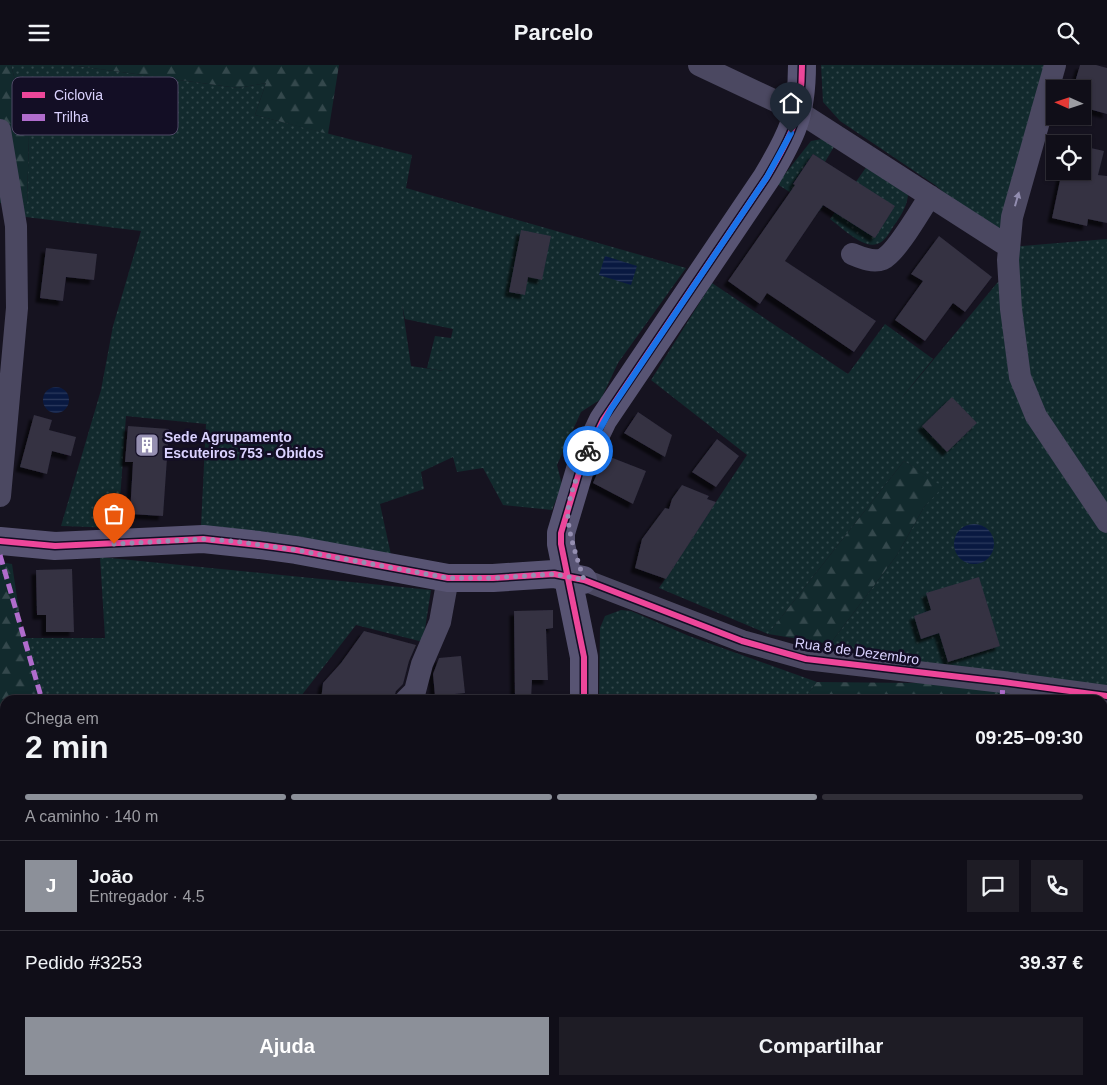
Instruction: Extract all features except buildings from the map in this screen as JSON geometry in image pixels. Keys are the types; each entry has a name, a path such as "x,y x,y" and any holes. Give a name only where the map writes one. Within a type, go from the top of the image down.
{"street":[{"path":"584,695 584,657 576,579 561,544 561,533 571,497 582,466 603,420 767,177 791,133 798,112 802,65"},
{"path":"1055,65 1012,217 1009,247 1011,309 1020,377 1036,416 1107,522"},
{"path":"702,66 798,112 1009,247"},
{"path":"0,130 16,226 18,308 0,496"},
{"path":"852,254 869,261 881,260 892,253 930,197"},
{"name":"Rua 8 de Dezembro","path":"0,541 55,546 203,539 296,550 448,578 493,578 554,574 576,579 742,641 806,659 1003,681 1100,695"},
{"path":"411,695 415,691 422,664 440,622 448,578"}],"green space":[{"path":"0,65 11,65 14,77 12,77 12,135 29,135 27,205 0,203"},
{"path":"11,65 70,65 158,77 14,77"},
{"path":"70,65 339,65 328,134 255,115 266,83 238,88 178,80 178,77 158,77"},
{"path":"821,65 1055,65 1051,80 1046,80 1046,101 1010,247 1107,239 1107,695 1003,682 830,644 897,555 924,507 942,487 904,461 768,634 659,588 747,455 651,380 712,283 848,374 885,324 933,359 895,406 997,283 1009,275 1009,247 935,185 840,121 823,102"},
{"path":"178,80 238,88 266,83 255,115 412,155 406,188 686,268 618,363 601,399 581,412 557,465 562,485 552,510 503,505 483,468 457,472 453,457 421,472 424,489 380,504 391,555 201,526 206,424 126,416 118,528 61,526 101,390 113,326 141,231 14,214 12,204 27,205 29,135 178,135","holes":["402,304 405,319 453,329 451,338 435,336 427,368 443,371 411,366"]},
{"path":"822,139 835,145 825,162 813,154 793,184 824,205 820,211 777,184 811,141"},
{"path":"867,166 908,195 903,212 886,237 880,243 871,245 852,236 830,219"},
{"path":"904,461 943,487 924,507 897,555 830,644 768,634"},
{"path":"100,557 431,590 423,642 356,625 302,695 39,695 23,638 105,638"},
{"path":"0,562 12,564 23,638 41,695 0,695"},
{"path":"621,610 631,611 689,636 817,682 807,695 599,695 600,628 605,616"},
{"path":"817,682 1021,684 1018,695 807,695"}],"water":[{"path":"605,256 637,266 631,285 599,275"},
{"path":"56,387 65,391 69,400 65,409 56,413 47,409 43,400 47,391"},
{"path":"970,524 978,524 985,527 991,533 994,544 991,555 985,561 978,564 970,564 963,561 957,555 954,548 954,540 957,533 963,527"}],"marked path":[{"path":"0,555 41,695"},
{"path":"1002,695 1003,682"}],"cycle path":[{"path":"584,695 584,657 561,544 561,533 581,466 603,420 776,162 789,136 798,111 802,65"},
{"path":"0,541 55,546 203,539 296,550 448,578 493,578 554,574 584,580 742,641 806,659 1100,695"}],"way so far":[{"path":"114,544 203,539 232,541 296,550 448,578 493,578 554,574 584,580 576,553 568,512 571,497 588,451"}],"place":[{"name":"Sede Agrupamento Escuteiros 753 - Óbidos","path":"147,445"}],"route":[{"path":"588,451 603,420 767,177 791,133"}]}
